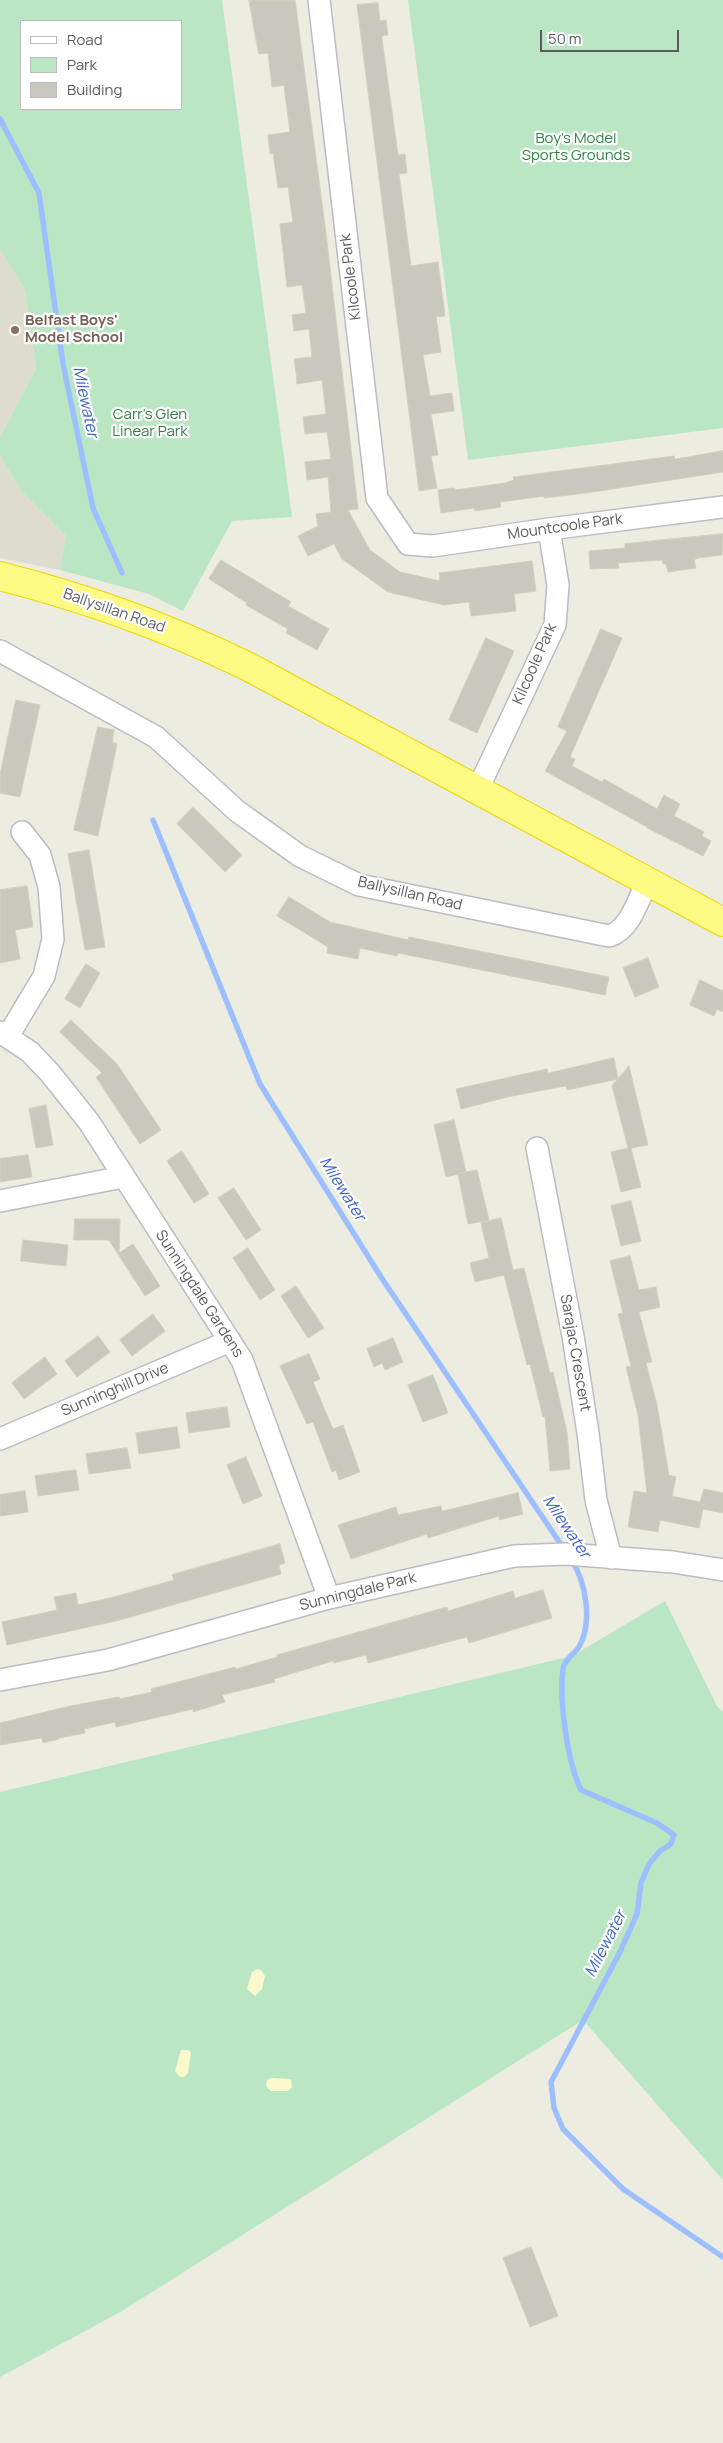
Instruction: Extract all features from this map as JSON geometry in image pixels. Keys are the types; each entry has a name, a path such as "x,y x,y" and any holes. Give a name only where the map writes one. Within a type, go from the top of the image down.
{"highway":[{"name":"Ballysillan Road","path":"0,576 60,592 152,623 194,640 247,666 723,922"}],"street":[{"name":"Kilcoole Park","path":"319,0 377,498 408,544"},
{"name":"Mountcoole Park","path":"408,544 433,546 723,507"},
{"name":"Kilcoole Park","path":"475,789 484,776 555,625 558,585 549,529"},
{"name":"Ballysillan Road","path":"0,651 156,737 237,811 300,856 359,884 609,936 619,933 626,925 647,882"},
{"path":"4,1034 44,976 53,939 47,879 40,855 22,832"},
{"name":"Sunningdale Gardens","path":"4,1034 30,1052 50,1072 89,1122 242,1360 329,1598"},
{"name":"Sarajac Crescent","path":"537,1148 573,1336 596,1500 611,1558"},
{"path":"0,1201 123,1177"},
{"name":"Sunninghill Drive","path":"0,1439 230,1341"},
{"name":"Sunningdale Park","path":"0,1680 108,1660 329,1598 514,1556 574,1555 673,1562 723,1570"}],"shaded area":[{"name":"Belfast Boys' Model School","path":"0,249 25,290 36,369 0,437"},
{"path":"0,455 21,491 66,536 60,570 0,558"}],"green space":[{"name":"Carr's Glen Linear Park","path":"0,0 222,0 292,517 232,521 183,611 149,594 60,570 66,536 21,491 0,455 0,437 36,369 25,290 0,249"},
{"name":"Boy's Model Sports Grounds","path":"408,0 723,0 723,428 468,460"},
{"path":"665,1601 717,1706 723,1712 723,2180 583,2020 122,2311 0,2377 0,1792 572,1656"}],"sand":[{"path":"257,1969 261,1970 265,1976 262,1989 255,1996 247,1989 252,1972"},
{"path":"181,2050 188,2050 191,2053 188,2073 184,2077 180,2077 175,2071"},
{"path":"271,2078 291,2079 292,2087 288,2091 271,2091 266,2086 267,2080"}],"building":[{"path":"249,0 295,0 326,233 358,509 348,510 370,550 400,572 440,581 439,573 532,561 536,591 514,594 516,611 471,616 469,602 444,605 388,592 342,559 334,544 308,556 298,536 318,526 316,514 331,512 328,477 307,480 305,462 331,459 327,432 305,434 303,417 326,414 322,380 297,384 294,359 312,357 309,329 294,331 292,315 306,313 302,285 287,287 280,224 293,222 288,187 278,188 273,153 270,154 268,135 290,132 284,85 272,87 268,53 259,54"},
{"path":"378,3 380,21 386,20 388,35 382,36 382,39 398,155 405,154 407,173 399,174 411,266 438,262 445,316 436,317 441,352 423,355 430,396 452,393 454,411 431,414 438,455 431,456 437,488 419,491 357,5"},
{"path":"723,451 723,472 586,493 500,502 501,507 475,511 474,508 441,513 438,490 454,488 455,490 505,483 514,480 513,477 674,456 675,459"},
{"path":"723,534 722,555 694,560 696,568 668,572 666,564 663,564 662,560 618,563 619,568 590,569 589,551 625,548 625,544"},
{"path":"221,560 291,602 288,606 329,629 317,650 286,633 288,629 246,605 247,603 209,579"},
{"path":"601,629 622,638 570,757 575,759 572,766 602,782 604,779 657,809 664,795 680,804 674,816 704,832 702,836 711,841 703,856 647,828 545,771 567,731 558,727"},
{"path":"486,638 514,651 477,733 449,720"},
{"path":"16,700 40,705 20,797 0,793 0,775"},
{"path":"98,727 114,730 112,742 117,744 98,836 74,830"},
{"path":"193,807 242,855 225,872 177,824"},
{"path":"89,850 105,947 85,950 68,854"},
{"path":"27,886 33,927 15,930 20,959 0,963 0,890"},
{"path":"289,897 330,922 408,940 409,937 609,977 605,995 398,953 397,956 360,948 358,959 327,953 328,947 277,916"},
{"path":"648,958 659,987 635,997 623,968"},
{"path":"86,964 100,973 80,1008 65,999"},
{"path":"700,980 723,991 723,1012 717,1009 714,1016 690,1005"},
{"path":"71,1020 117,1064 161,1130 140,1144 96,1077 102,1073 60,1032"},
{"path":"614,1058 618,1079 567,1090 566,1086 512,1096 461,1109 456,1089 547,1069 548,1073"},
{"path":"629,1066 648,1145 631,1148 641,1187 621,1192 611,1152 628,1148 612,1086"},
{"path":"46,1105 53,1145 36,1148 29,1109"},
{"path":"454,1120 466,1172 446,1177 434,1125"},
{"path":"182,1151 209,1194 194,1203 167,1161"},
{"path":"28,1155 32,1177 0,1182 0,1159"},
{"path":"477,1170 489,1220 468,1224 458,1174"},
{"path":"234,1188 261,1230 246,1240 218,1198"},
{"path":"631,1201 641,1241 621,1246 611,1206"},
{"path":"501,1218 513,1270 524,1268 550,1373 553,1372 567,1432 570,1469 550,1471 545,1416 543,1417 530,1364 527,1365 504,1275 475,1282 470,1263 489,1258 481,1223"},
{"path":"75,1219 120,1219 119,1253 133,1244 160,1286 145,1296 109,1240 74,1240"},
{"path":"23,1240 68,1245 66,1266 21,1261"},
{"path":"248,1248 275,1290 260,1300 233,1258"},
{"path":"630,1256 639,1290 656,1287 660,1307 639,1312 652,1362 646,1363 657,1405 669,1475 676,1477 672,1496 700,1502 704,1489 723,1493 723,1513 703,1509 699,1528 660,1520 658,1532 628,1527 634,1491 647,1493 638,1415 626,1367 631,1366 618,1314 623,1313 610,1261"},
{"path":"296,1286 324,1328 308,1338 281,1296"},
{"path":"153,1314 165,1331 132,1356 120,1340"},
{"path":"98,1336 110,1352 77,1377 65,1361"},
{"path":"393,1338 403,1362 385,1370 382,1363 374,1367 367,1349"},
{"path":"309,1354 320,1379 313,1382 333,1429 343,1425 360,1472 339,1480 336,1470 332,1472 313,1422 307,1424 280,1366"},
{"path":"45,1357 57,1374 24,1399 12,1383"},
{"path":"433,1375 448,1413 423,1422 408,1385"},
{"path":"227,1407 230,1427 189,1433 186,1413"},
{"path":"177,1427 180,1448 139,1454 136,1433"},
{"path":"127,1448 131,1468 89,1474 86,1454"},
{"path":"246,1457 262,1496 243,1504 227,1465"},
{"path":"76,1470 79,1490 38,1496 35,1476"},
{"path":"25,1491 28,1512 0,1516 0,1495"},
{"path":"518,1493 523,1514 499,1520 499,1516 428,1538 427,1534 351,1559 338,1525 396,1507 398,1515 441,1506 442,1511"},
{"path":"280,1544 285,1563 279,1565 281,1574 120,1620 7,1645 2,1622 57,1610 54,1597 76,1593 78,1605 114,1597 174,1580 172,1575"},
{"path":"543,1590 552,1618 469,1643 467,1637 368,1663 366,1655 334,1663 333,1661 274,1679 275,1682 222,1695 225,1702 193,1712 193,1709 116,1727 115,1722 84,1729 85,1733 43,1743 42,1738 0,1745 0,1723 70,1706 119,1697 120,1699 152,1692 151,1689 235,1667 236,1669 277,1657 277,1655 447,1607 448,1611 513,1591 515,1598"},
{"path":"531,2247 558,2316 530,2327 503,2258"}],"waterway":[{"name":"Milewater","path":"0,119 39,193 63,364 93,508 122,573"},
{"name":"Milewater","path":"153,820 260,1084 381,1277 564,1549"},
{"name":"Milewater","path":"571,1559 581,1579 587,1614 583,1637 579,1647 564,1666 562,1682 565,1730 576,1778 581,1790 657,1823 674,1835 671,1844 660,1851 649,1864 641,1883 637,1914 619,1954 551,2082 554,2108 563,2129 623,2189 723,2257"}],"place":[{"name":"Belfast Boys' Model School","path":"15,330"}]}
